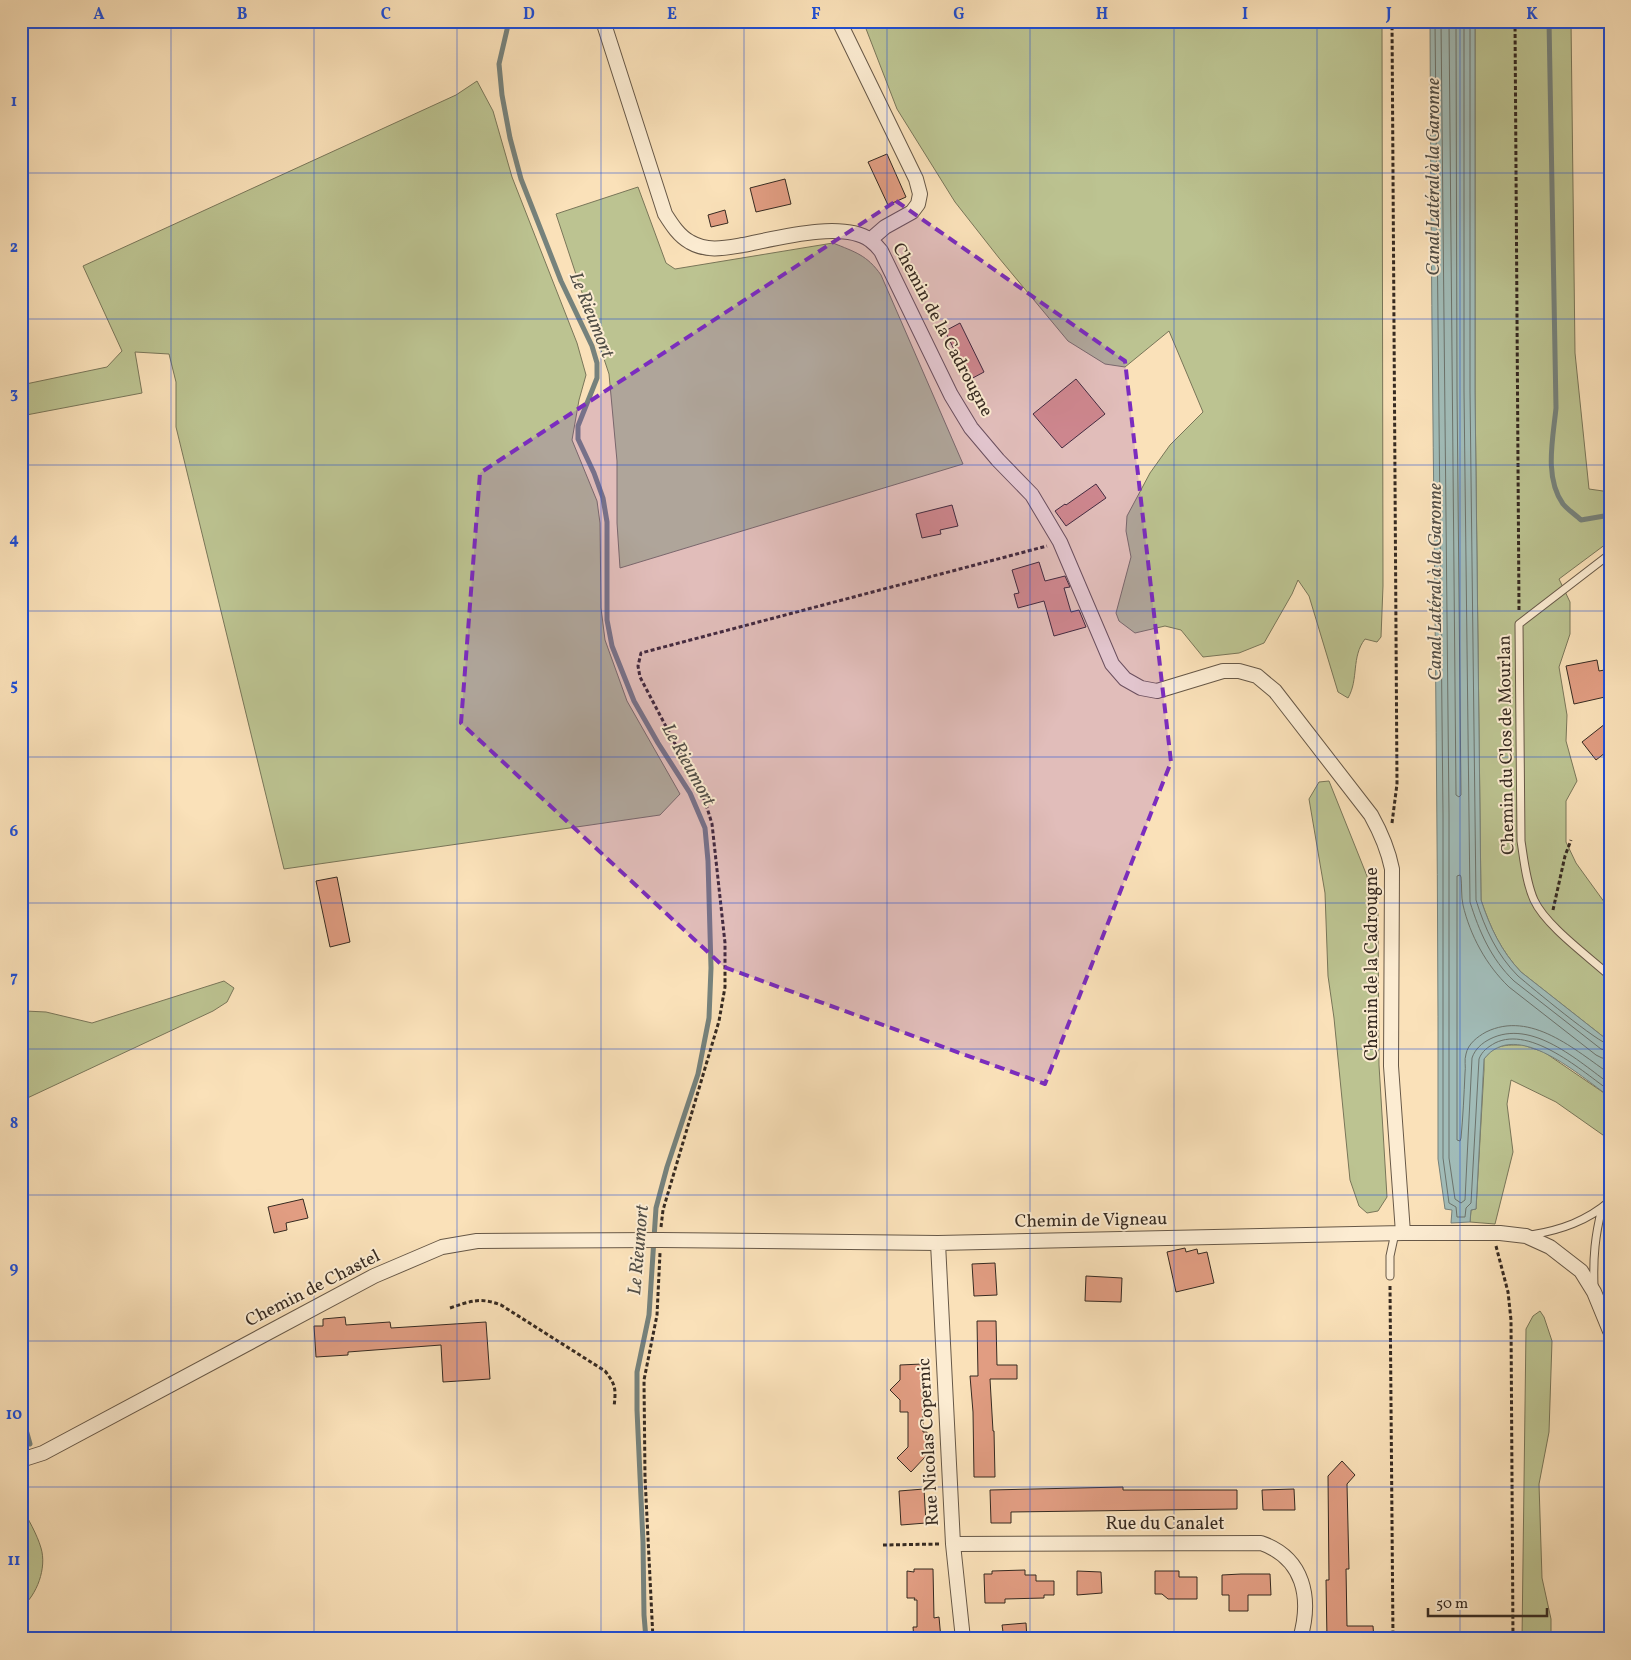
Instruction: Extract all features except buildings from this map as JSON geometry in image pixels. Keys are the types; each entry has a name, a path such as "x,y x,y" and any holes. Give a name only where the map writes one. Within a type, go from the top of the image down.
{"street":[{"name":"Chemin de la Cadrougne","path":"603,21 665,214 675,230 689,242 704,248 720,248 814,232 836,231 859,235 870,240 881,251 951,396 971,428 998,460 1032,495 1060,542 1112,664 1125,680 1141,688 1157,691 1224,671 1239,671 1257,676 1275,691 1371,815 1382,835 1392,869 1391,1066 1399,1233"},
{"path":"839,21 916,179 920,194 918,204 912,212 885,228 870,240"},
{"name":"Chemin de Vigneau","path":"655,1240 938,1243 1399,1233 1500,1233 1526,1236 1550,1247 1581,1271 1594,1292 1610,1332"},
{"name":"Chemin de Chastel","path":"21,1460 43,1453 374,1276 442,1247 477,1241 655,1240"},
{"name":"Rue Nicolas Copernic","path":"938,1243 952,1544 963,1639"},
{"name":"Rue du Canalet","path":"952,1544 1261,1543 1273,1547 1287,1557 1299,1575 1305,1608 1300,1639"}],"lane":[{"name":"Chemin du Clos de Mourlan","path":"1610,554 1519,624 1521,840 1525,870 1535,901 1550,923 1610,976"},
{"path":"1526,1236 1553,1232 1579,1222 1610,1201"},
{"path":"1594,1292 1593,1263 1596,1235 1602,1208"},
{"path":"1390,1276 1390,1256 1399,1233"}],"path":[{"path":"1388,851 1396,784 1392,21"},
{"path":"1515,21 1519,624"},
{"path":"653,1639 645,1477 644,1380 657,1315 655,1240 719,1021 725,987 725,943 712,824 705,801 640,677 638,666 641,653 1060,542"},
{"path":"1550,923 1565,856 1571,840"},
{"path":"1495,1243 1508,1292 1511,1320 1513,1639"},
{"path":"1390,1276 1394,1639"},
{"path":"450,1308 470,1302 487,1300 501,1305 605,1371 616,1388 614,1407"},
{"path":"883,1545 952,1544"}],"highlighted area":[{"path":"896,201 1125,361 1171,762 1045,1084 724,967 461,723 480,473"}],"green space":[{"path":"863,21 1382,21 1383,586 1381,637 1377,642 1365,639 1361,646 1348,698 1338,692 1309,596 1298,580 1264,643 1239,653 1203,657 1181,630 1165,626 1135,633 1119,621 1116,613 1131,557 1126,531 1127,516 1150,473 1170,445 1203,412 1169,331 1125,367 1105,364 1068,341 955,202 897,109"},
{"path":"1475,21 1571,21 1575,353 1589,489 1610,492 1610,541 1559,579 1570,602 1570,634 1559,667 1567,715 1566,741 1577,781 1566,801 1566,842 1576,863 1610,910 1610,1042 1521,972 1497,938 1481,900 1475,391"},
{"path":"477,81 493,111 512,177 577,343 586,375 579,400 572,440 597,501 600,523 601,608 605,640 627,701 680,794 660,815 284,869 176,427 176,382 169,354 135,352 142,393 21,416 21,385 107,367 122,351 83,266 456,95"},
{"path":"638,187 666,263 675,269 833,243 860,255 871,263 881,275 963,464 620,568 617,523 617,461 609,374 556,214"},
{"path":"1329,781 1367,876 1378,914 1379,1065 1387,1197 1378,1211 1367,1213 1359,1206 1350,1180 1328,976 1325,893 1309,799 1319,782"},
{"path":"224,981 234,988 227,1002 213,1011 21,1101 21,1013 25,1011 46,1012 92,1023"},
{"path":"1523,1045 1544,1052 1610,1097 1610,1140 1556,1102 1511,1080 1507,1104 1513,1152 1495,1224 1470,1222 1471,1210 1476,1209 1484,1059 1492,1050 1501,1046"},
{"path":"1540,1311 1552,1341 1549,1432 1539,1484 1542,1578 1551,1619 1551,1639 1522,1639 1526,1329 1533,1316"},
{"path":"21,1506 41,1548 43,1564 36,1589 27,1603 21,1608"}],"water":[{"name":"Canal Latéral à la Garonne","path":"1430,21 1475,21 1475,391 1481,900 1497,938 1521,972 1610,1042 1610,1097 1566,1065 1530,1047 1513,1044 1497,1048 1484,1059 1476,1209 1471,1210 1470,1222 1451,1223 1452,1210 1445,1209 1438,1159"}],"waterway":[{"name":"Le Rieumort","path":"509,21 499,64 502,95 510,138 521,179 561,281 592,346 597,363 597,378 578,426 578,439 603,498 607,522 607,620 612,646 634,701 690,793 705,828 708,861 711,968 709,1018 698,1074 667,1167 656,1208 649,1315 637,1372 646,1639"},
{"path":"1549,21 1556,408 1551,458 1553,482 1563,504 1581,520 1610,515"},
{"path":"21,1412 30,1444"}]}
